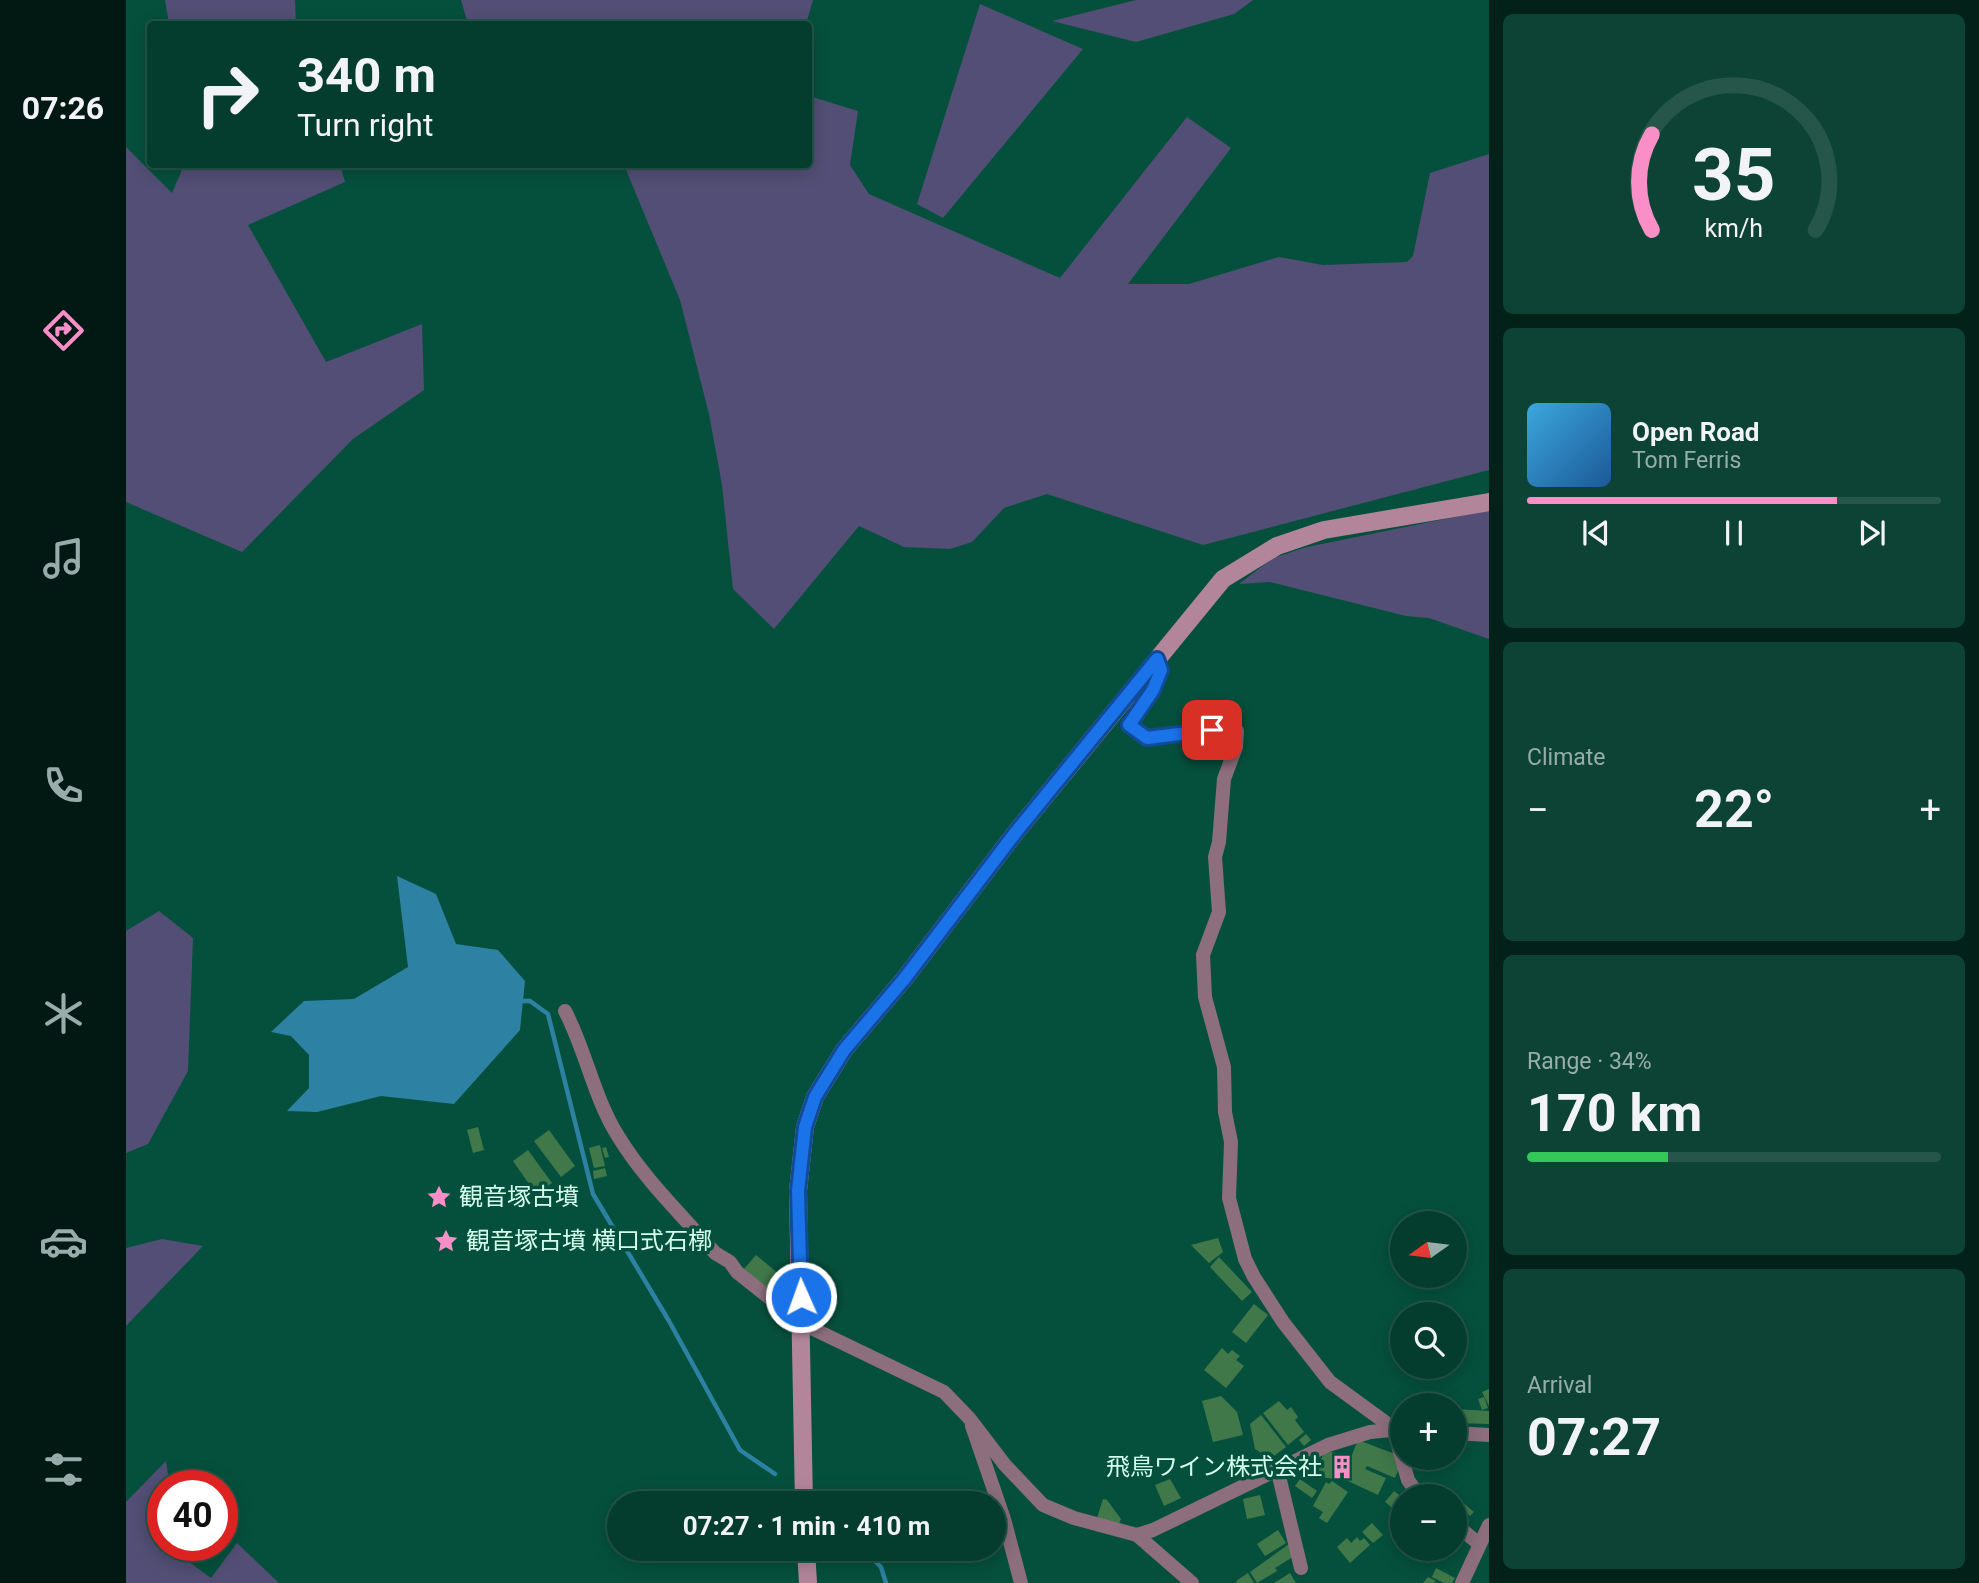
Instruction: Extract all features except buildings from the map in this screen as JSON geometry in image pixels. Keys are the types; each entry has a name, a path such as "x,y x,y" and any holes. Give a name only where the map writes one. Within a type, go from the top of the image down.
{"street":[{"path":"804,1491 798,1191 805,1127 815,1097 844,1050 905,978 1016,832 1223,579 1277,546 1324,530 1489,502"},
{"path":"1157,659 1161,670 1153,690 1129,725 1147,738 1212,730 1237,731 1236,747 1224,779 1219,842 1215,857 1219,912 1203,955 1205,997 1224,1067 1225,1112 1231,1142 1229,1198 1244,1259 1283,1322 1330,1382 1390,1424"},
{"path":"565,1011 617,1134 640,1168 716,1253 801,1323 944,1392 969,1418 1005,1465 1043,1505 1074,1518 1137,1535 1192,1583"},
{"path":"969,1418 1004,1519 1021,1583"},
{"path":"1137,1535 1153,1531 1328,1445 1370,1432 1390,1430"},
{"path":"1467,1433 1489,1434"},
{"path":"1277,1468 1301,1568"},
{"path":"1462,1583 1489,1525"},
{"path":"1467,1535 1479,1544"},
{"path":"807,1561 808,1583"}],"shaded area":[{"path":"165,0 295,0 296,21 168,21"},
{"path":"461,0 813,0 807,21 467,21"},
{"path":"1136,0 1253,0 1234,14 1136,42 1052,21"},
{"path":"980,4 1083,49 943,218 917,204"},
{"path":"812,97 858,111 850,165 869,194 1060,278 1187,117 1231,148 1128,284 1189,284 1279,257 1323,265 1407,262 1413,256 1430,173 1489,154 1489,470 1203,545 1047,494 1004,508 972,542 950,549 904,547 859,526 774,629 733,589 722,485 709,414 680,300 625,168 812,168"},
{"path":"126,147 172,193 183,168 341,168 345,182 248,225 326,362 422,324 424,390 353,439 242,552 126,502"},
{"path":"1489,510 1489,639 1429,618 1406,616 1270,582 1239,584 1273,558 1307,547"},
{"path":"159,911 193,938 188,1071 148,1144 126,1153 126,931"},
{"path":"162,1239 203,1246 126,1326 126,1248"},
{"path":"166,1461 167,1470 157,1470"},
{"path":"147,1480 147,1561 188,1561 211,1578 224,1561 238,1561 238,1544 279,1583 126,1583 126,1502"}],"water":[{"path":"397,876 436,894 456,944 498,950 525,981 520,1030 454,1104 381,1096 317,1112 287,1111 309,1088 309,1055 291,1036 271,1032 304,1001 354,999 408,967"}],"waterway":[{"path":"519,1001 530,1001 548,1014 593,1194 669,1321 740,1450 775,1474"},
{"path":"875,1561 881,1567 886,1583"}],"place":[{"name":"観音塚古墳","path":"439,1197"},
{"name":"観音塚古墳 横口式石槨","path":"446,1241"},
{"name":"飛鳥ワイン株式会社","path":"1342,1467"}],"route":[{"path":"801,1297 798,1191 805,1127 815,1097 844,1050 905,978 1016,832 1157,659 1161,670 1153,690 1129,725 1147,738 1212,730"}]}
